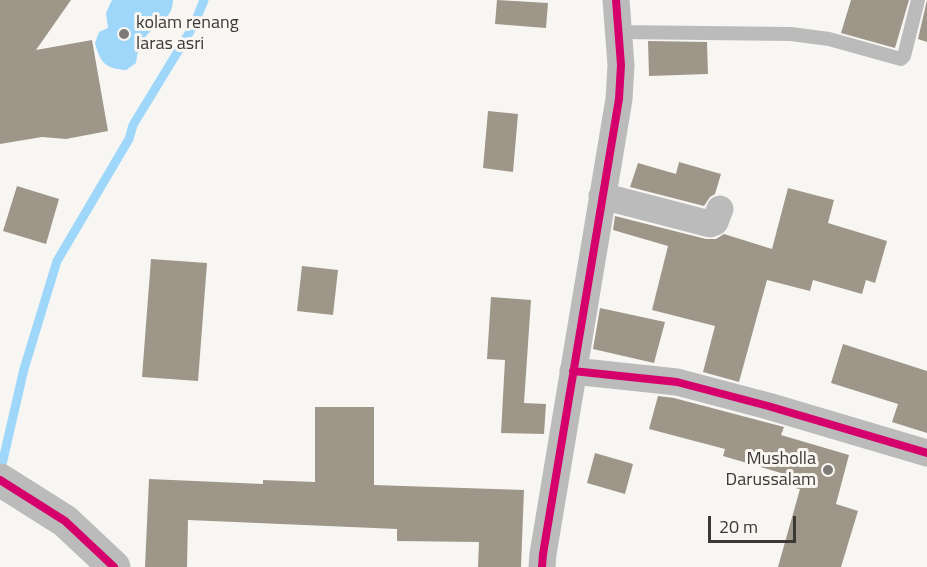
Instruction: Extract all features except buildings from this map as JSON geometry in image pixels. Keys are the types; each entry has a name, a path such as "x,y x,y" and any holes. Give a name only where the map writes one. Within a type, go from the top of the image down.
{"street":[{"path":"542,567 544,542 619,99 621,65 616,0"},
{"path":"602,196 710,224 715,222 720,209"},
{"path":"573,371 677,382 927,453"},
{"path":"6,483 65,521 112,566"}],"lane":[{"path":"618,32 791,34 829,39 901,59 904,56 918,0"}],"water":[{"name":"kolam renang laras asri","path":"112,0 173,0 168,16 142,41 136,63 126,70 113,68 104,63 95,43 99,32 108,28 106,13"}],"waterway":[{"path":"0,473 24,369 57,261 129,139 133,125 194,25 204,0"}],"cycle path":[{"path":"542,567 619,99 621,65 616,0"},
{"path":"573,371 677,382 927,453"},
{"path":"0,480 65,521 114,567"}],"place":[{"name":"kolam renang laras asri","path":"124,34"},
{"name":"Musholla Darussalam","path":"828,470"}]}
